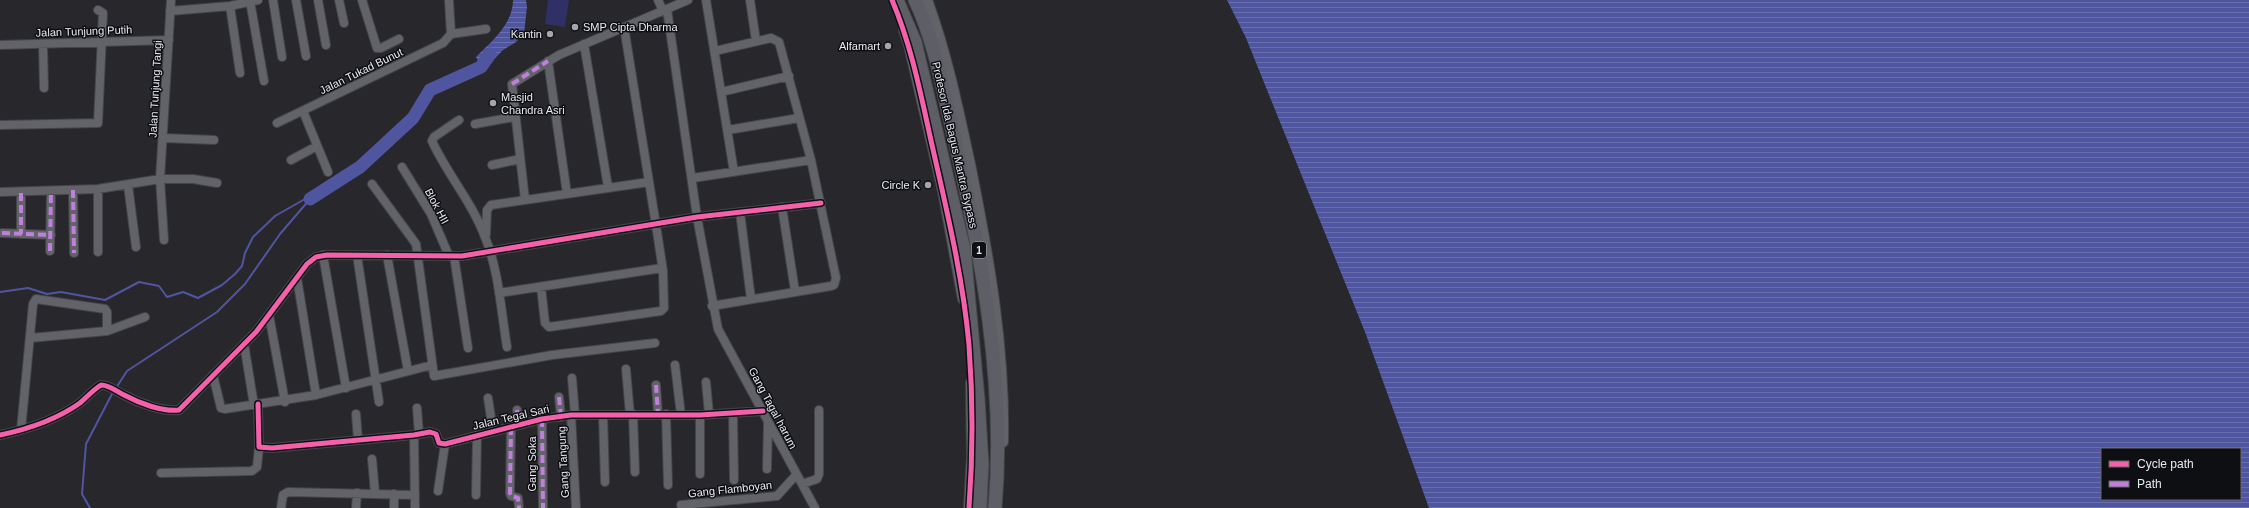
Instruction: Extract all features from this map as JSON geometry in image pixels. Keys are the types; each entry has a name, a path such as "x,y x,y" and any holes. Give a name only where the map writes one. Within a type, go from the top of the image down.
{"highway":[{"name":"Profesor Ida Bagus Mantra Bypass","path":"898,0 916,42 933,131 964,250 970,294 978,399 981,486 980,508"},
{"name":"Profesor Ida Bagus Mantra Bypass","path":"915,0 931,42 958,130 977,240 991,344 996,401 998,476 995,508"},
{"path":"970,494 981,486"}],"street":[{"name":"Jalan Tunjung Tangi","path":"164,240 160,180 171,0"},
{"path":"273,0 282,57"},
{"path":"296,0 306,56"},
{"path":"318,0 326,45"},
{"path":"339,0 344,23"},
{"path":"362,0 377,48 382,48 399,39"},
{"path":"449,0 451,34 486,29"},
{"name":"Gang Tagal harum","path":"658,0 665,10 693,178 697,217 712,306 718,329 814,508"},
{"path":"525,200 514,117 512,84 548,61 584,44 688,0"},
{"path":"706,0 734,172"},
{"path":"750,0 756,41"},
{"path":"892,0 909,45 933,131 962,292 969,344 972,422 969,508"},
{"path":"927,0 940,37 958,130 985,237 997,316 1004,419 1001,508"},
{"path":"170,12 230,6 254,1 264,81"},
{"path":"230,6 240,74"},
{"path":"0,125 98,123 103,13 98,10"},
{"path":"541,287 545,322 549,327 663,310 665,303 662,268 624,27"},
{"name":"Jalan Tukad Bunut","path":"277,123 443,43 451,34"},
{"path":"712,306 831,286 835,282 836,278 811,160 779,42 776,39 771,38 715,51"},
{"name":"Jalan Tunjung Putih","path":"0,45 169,40"},
{"path":"44,44 44,88"},
{"path":"584,44 608,187"},
{"path":"548,61 567,194"},
{"path":"722,92 789,76"},
{"path":"302,111 328,172"},
{"path":"475,124 514,117"},
{"path":"728,130 799,118"},
{"path":"459,120 434,137 432,141 473,210 486,237 499,293 507,347"},
{"path":"163,138 214,140"},
{"path":"291,160 317,146"},
{"path":"492,165 520,159"},
{"path":"693,178 811,160"},
{"name":"Blok HII","path":"402,167 431,214 452,256 468,348"},
{"path":"0,192 98,189 160,180 194,179 217,183"},
{"path":"486,237 488,207 608,187 649,182"},
{"path":"372,184 416,244 419,255 433,374 437,377 552,355 655,343"},
{"path":"128,185 136,247"},
{"path":"98,189 98,252"},
{"path":"73,190 74,253"},
{"path":"50,251 51,191"},
{"path":"21,192 21,234"},
{"path":"0,435 21,430 53,419 78,404 101,385 110,387 125,396 169,411 179,410 244,344 269,315 311,260 323,255 452,256 656,225 697,217 821,203"},
{"path":"782,207 795,291"},
{"path":"740,212 751,299"},
{"path":"2,233 51,235"},
{"path":"323,255 346,388"},
{"path":"357,255 379,402"},
{"path":"387,255 408,372"},
{"path":"499,293 662,268"},
{"path":"297,278 316,395"},
{"path":"21,430 33,304 38,298 105,309 107,312 107,330"},
{"path":"269,315 285,402"},
{"path":"30,338 107,330 145,317"},
{"path":"161,473 252,471 257,467 259,447 256,405 244,344"},
{"path":"213,375 222,409 285,402 346,388 375,379 432,365"},
{"path":"675,365 681,415"},
{"path":"626,368 632,414 636,472"},
{"name":"Gang Tangung","path":"572,378 576,508"},
{"path":"706,382 709,414"},
{"path":"656,385 658,414"},
{"path":"559,397 561,416"},
{"path":"488,398 493,431"},
{"path":"415,508 417,408"},
{"path":"517,410 510,493 511,496 518,498 519,508"},
{"path":"802,484 817,480 820,474 819,410"},
{"name":"Jalan Tegal Sari","path":"445,444 542,419 561,416 632,414 700,415 763,411"},
{"path":"356,414 358,440"},
{"path":"666,414 668,486"},
{"path":"733,414 734,480"},
{"path":"602,415 605,482"},
{"path":"700,415 700,474"},
{"name":"Gang Soka","path":"542,419 543,508"},
{"path":"767,469 768,420"},
{"path":"259,447 272,448 434,433 439,443 445,444 438,491"},
{"path":"476,495 477,435"},
{"path":"372,459 375,493"},
{"name":"Gang Flamboyan","path":"682,506 708,506 777,496 796,475"},
{"path":"281,508 283,495 288,492 415,495"},
{"path":"356,508 358,493"},
{"path":"394,494 394,508"}],"shaded area":[{"path":"548,0 569,0 565,27 545,24"}],"water":[{"path":"513,0 526,0 527,7 524,34 516,42 503,50 483,71 476,57 495,38 506,24 512,9"},
{"path":"1227,0 2249,0 2249,508 1429,508 1365,332 1246,38"}],"waterway":[{"path":"310,199 360,167 413,118 430,90 481,67 490,54"},
{"path":"0,292 28,288 47,294 61,292 105,300 139,282 159,286 167,297 183,292 198,298 222,285 235,274 242,266 245,253 253,237 275,216 305,199 310,199"},
{"path":"116,388 127,371 217,312 245,284 280,234 310,199"},
{"path":"90,508 82,494 86,444 113,392"}],"marked path":[{"path":"512,84 548,61"},
{"path":"73,190 74,253"},
{"path":"50,251 51,191"},
{"path":"21,193 21,234"},
{"path":"2,233 51,235"},
{"path":"656,385 658,414"},
{"path":"559,397 561,417"},
{"path":"517,410 519,425"},
{"path":"542,419 543,508"},
{"path":"511,427 510,493 511,496 518,498 519,508"}],"cycle path":[{"path":"892,0 911,54 920,90 949,220 963,295 969,345 972,406 972,447 969,508"},
{"path":"0,435 32,427 52,419 80,403 101,385 110,387 121,394 144,404 165,410 179,410 256,332 307,264 316,257 327,255 462,256 697,217 821,203"},
{"path":"258,404 259,447 272,448 414,435 430,432 436,434 439,443 445,444 542,419 571,415 700,415 763,411"}],"place":[{"name":"SMP Cipta Dharma","path":"575,27"},
{"name":"Kantin","path":"550,34"},
{"name":"Alfamart","path":"888,46"},
{"name":"Masjid Chandra Asri","path":"493,103"},
{"name":"Circle K","path":"928,185"}]}
